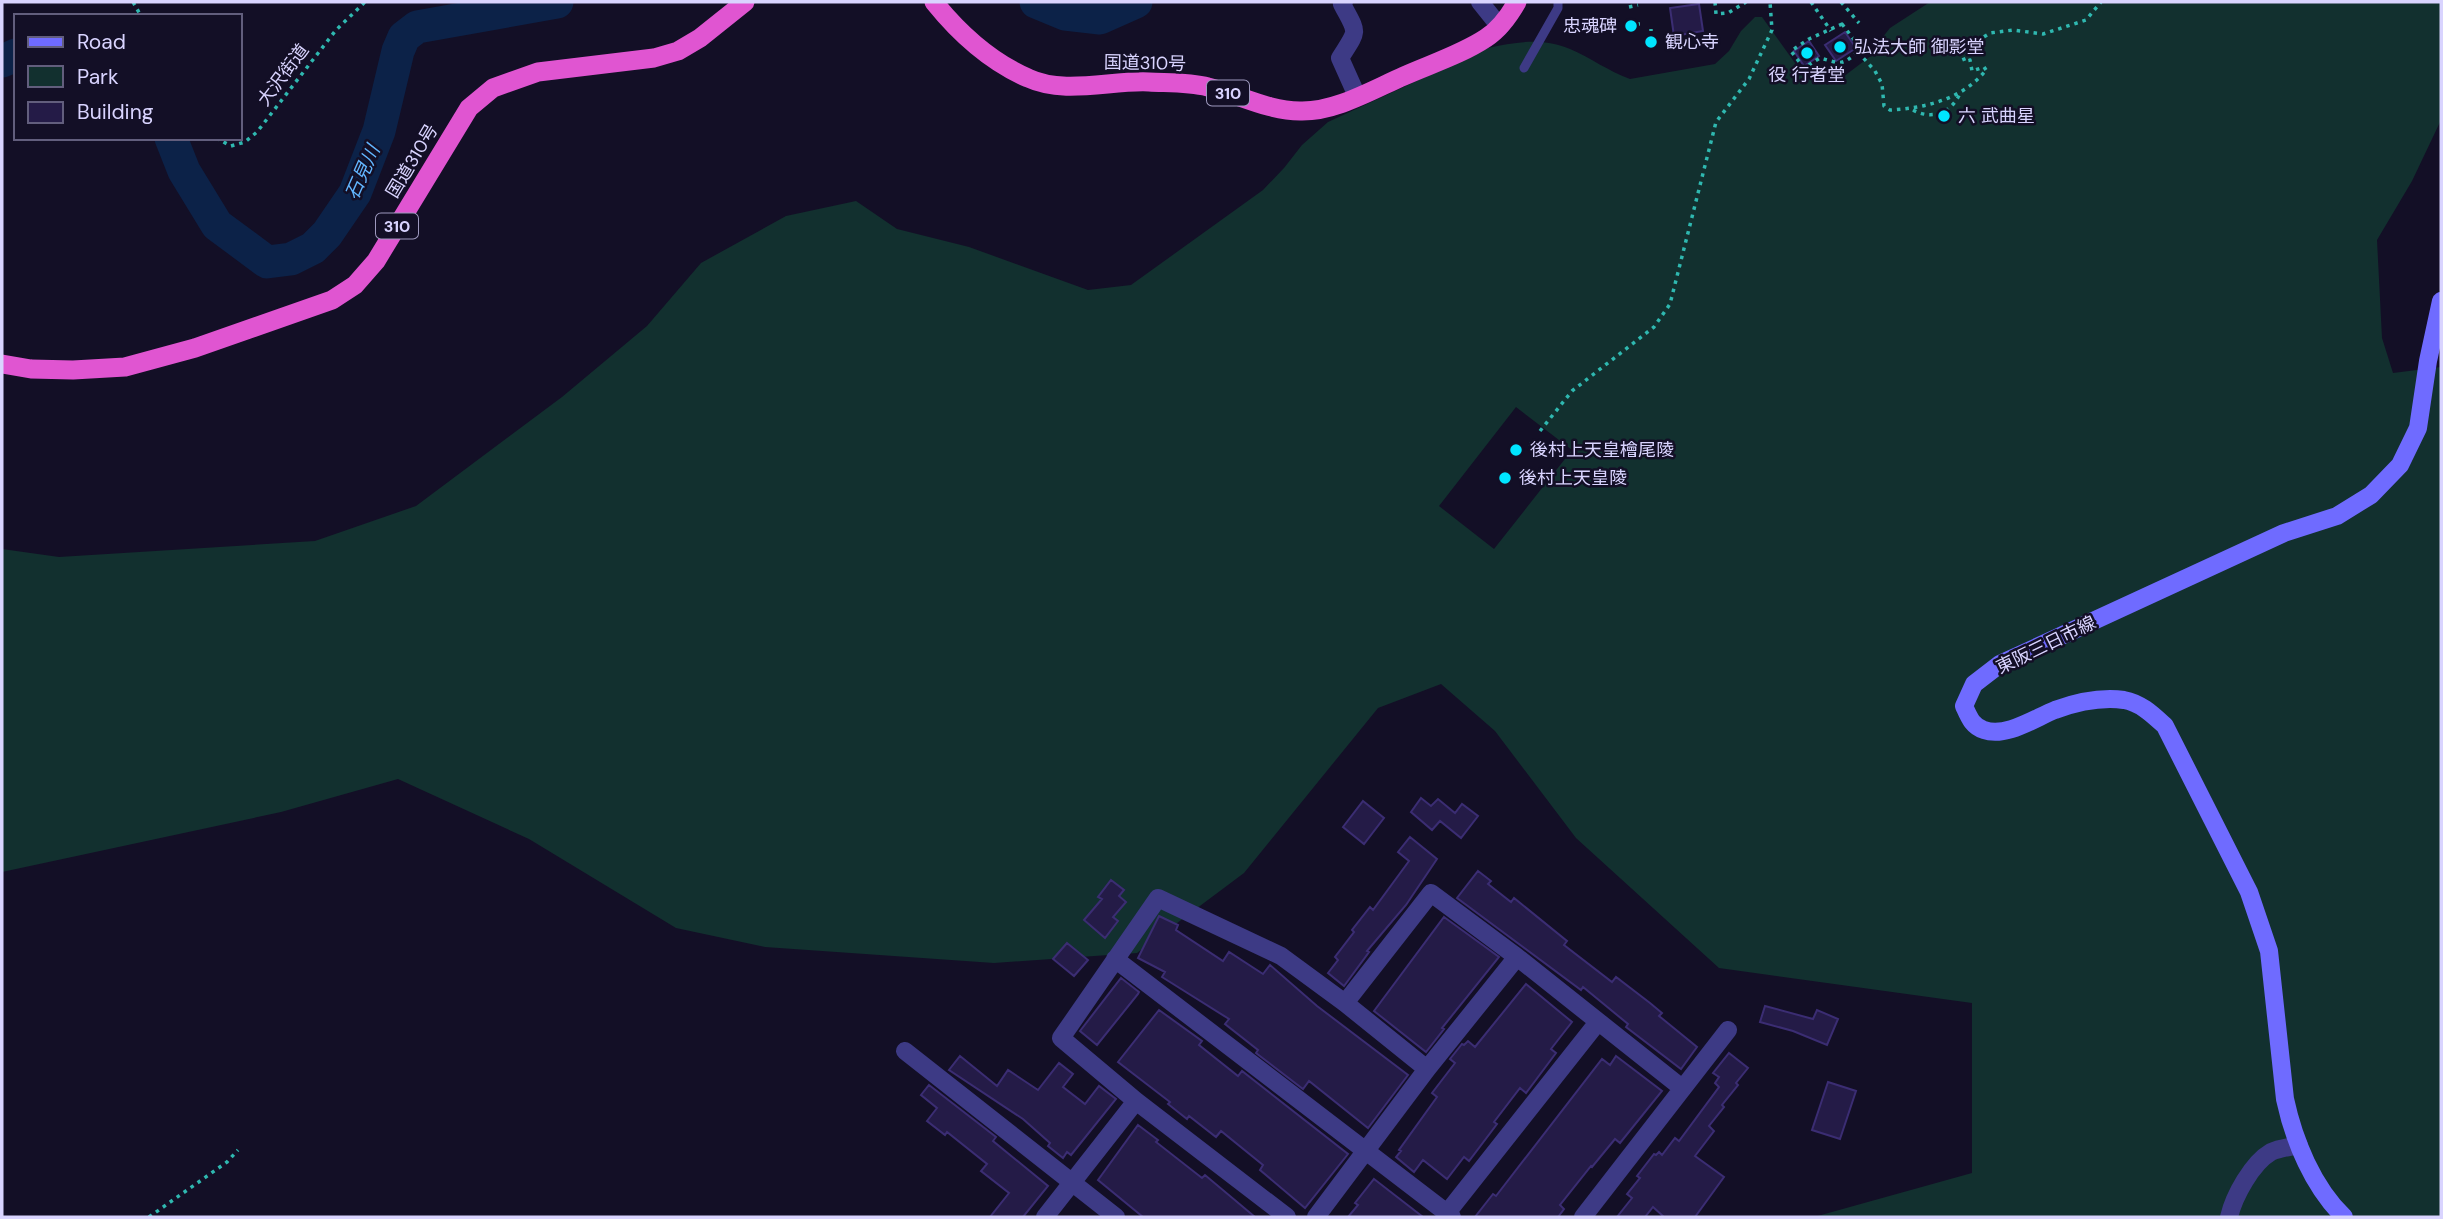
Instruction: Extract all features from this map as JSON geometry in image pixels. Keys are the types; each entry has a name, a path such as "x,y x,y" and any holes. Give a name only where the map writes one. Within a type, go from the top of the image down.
{"highway":[{"name":"国道310号","path":"2,364 31,369 125,367 195,348 332,300 355,285 376,261 469,108 493,88 538,72 654,58 678,51 700,38 745,2"},
{"name":"国道310号","path":"934,2 989,56 1029,79 1049,84 1136,81 1204,86 1274,108 1296,111 1317,111 1435,63 1485,38 1500,27 1517,2"}],"main road":[{"name":"東阪三日市線","path":"2344,1217 2321,1189 2289,1122 2269,951 2249,892 2165,726 2146,709 2126,700 2094,699 2058,709 2003,731 1985,731 1972,723 1965,706 1974,684 2000,664 2284,533 2337,516 2371,495 2400,465 2418,428 2441,301"}],"street":[{"path":"1344,2 1342,4 1354,26 1355,34 1340,58 1357,96"},
{"path":"1480,2 1500,27"},
{"path":"1345,1003 1431,893 1517,957 1682,1088"},
{"path":"1287,1217 1136,1101 1061,1038 1158,898 1280,956 1345,1003 1427,1069"},
{"path":"1316,1217 1427,1069 1517,957"},
{"path":"1115,959 1450,1215 1598,1022"},
{"path":"1583,1217 1728,1030"},
{"path":"905,1051 1116,1217"},
{"path":"1045,1217 1136,1101"},
{"path":"2229,1217 2234,1199 2260,1160 2273,1151 2299,1145"}],"lane":[{"path":"1524,68 1558,8 1558,2"}],"path":[{"name":"大沢街道","path":"220,140 230,146 244,142 257,132 336,30 365,2"},
{"path":"1715,2 1716,14 1728,13 1746,2"},
{"path":"1540,431 1572,391 1654,327 1670,304 1716,122 1749,79 1772,30 1770,2"},
{"path":"1811,2 1831,31"},
{"path":"1841,2 1860,23"},
{"path":"1858,52 1835,64 1820,58 1804,68 1791,51 1809,39 1842,24 1858,45 1858,52 1875,71 1882,85 1884,106 1890,110 1911,109 1934,103 1975,83 1986,70 1984,67 1972,71 1970,60 1965,62 1963,57 1971,45 1990,33 2013,30 2043,34 2086,20 2101,2"},
{"path":"1629,6 1638,5"},
{"path":"1911,109 1931,117 1953,106 1961,91"},
{"path":"149,1217 227,1162 238,1150"}],"green space":[{"path":"1930,2 2441,2 2441,120 2412,181 2377,240 2382,338 2393,373 2441,367 2441,1217 1814,1217 1972,1173 1972,1003 1719,968 1576,838 1495,731 1441,684 1378,708 1244,873 1137,953 994,963 765,947 676,928 529,839 398,779 281,812 2,872 2,549 59,557 315,541 416,506 562,397 647,326 701,263 786,216 856,201 897,229 969,247 1088,290 1131,285 1263,190 1302,145 1328,122 1488,48 1539,42 1560,45 1630,79 1715,64 1729,51 1741,31 1755,17 1762,17 1800,70 1813,72 1827,85 1843,77 1876,52 1890,28","holes":["1516,407 1572,450 1494,549 1439,506"]}],"building":[{"path":"1699,4 1703,31 1674,36 1670,8"},
{"name":"弘法大師 御影堂","path":"1845,32 1856,48 1836,61 1825,45"},
{"name":"役 行者堂","path":"1809,41 1819,56 1804,66 1794,51"},
{"path":"1421,798 1431,806 1438,799 1455,813 1462,804 1478,816 1461,838 1440,821 1432,830 1411,812"},
{"path":"1363,801 1384,818 1364,844 1343,827"},
{"path":"1410,837 1437,859 1406,905 1367,951 1369,952 1344,986 1328,973 1338,960 1335,957 1354,932 1352,930 1370,907 1373,910 1409,861 1398,852"},
{"path":"1478,871 1491,881 1488,884 1511,902 1514,898 1567,941 1564,945 1612,982 1616,977 1650,1003 1662,1013 1659,1016 1697,1047 1681,1069 1626,1027 1628,1024 1583,987 1581,990 1457,898"},
{"path":"1111,880 1124,890 1119,896 1126,902 1113,917 1118,921 1105,938 1084,920 1102,899 1098,897"},
{"path":"1159,916 1178,925 1176,930 1223,961 1229,952 1263,974 1270,965 1317,1006 1408,1075 1368,1128 1309,1081 1303,1089 1256,1053 1258,1050 1225,1024 1229,1019 1162,977 1165,972 1138,958"},
{"path":"1444,917 1499,957 1426,1052 1374,1011"},
{"path":"1067,943 1088,960 1074,976 1053,959"},
{"path":"1121,978 1139,992 1097,1045 1080,1031"},
{"path":"1526,984 1572,1022 1551,1049 1556,1053 1526,1093 1520,1088 1469,1161 1464,1157 1447,1179 1423,1160 1414,1172 1396,1157 1437,1097 1432,1093 1455,1063 1450,1059 1462,1044 1468,1041 1475,1047"},
{"path":"1765,1006 1813,1019 1817,1010 1838,1019 1827,1045 1793,1031 1760,1022"},
{"path":"1159,1010 1202,1041 1199,1045 1238,1076 1242,1071 1348,1154 1305,1208 1260,1170 1263,1165 1221,1131 1216,1137 1189,1116 1187,1119 1168,1104 1170,1102 1118,1062"},
{"path":"1729,1053 1748,1068 1709,1126 1714,1131 1695,1156 1724,1177 1695,1217 1664,1217 1653,1207 1645,1217 1617,1217 1632,1198 1627,1194 1640,1178 1637,1176 1654,1154 1659,1152 1662,1155 1675,1138 1679,1141 1719,1087 1715,1083 1719,1077 1713,1073"},
{"path":"960,1056 997,1086 1008,1070 1038,1090 1059,1063 1073,1074 1063,1087 1085,1104 1099,1086 1116,1099 1071,1155 1067,1152 1063,1158 1023,1119 949,1070"},
{"path":"1616,1056 1662,1091 1620,1143 1615,1139 1591,1166 1560,1205 1564,1209 1558,1217 1475,1217 1493,1194 1496,1196 1602,1059 1610,1065"},
{"path":"1828,1082 1856,1091 1840,1139 1812,1130"},
{"path":"929,1085 996,1137 993,1141 1048,1186 1023,1217 990,1217 1009,1193 981,1171 987,1164 947,1132 945,1135 927,1121 937,1108 921,1095"},
{"path":"1138,1125 1158,1140 1156,1142 1202,1178 1205,1175 1255,1217 1143,1217 1098,1180"},
{"path":"1374,1179 1423,1217 1348,1217 1358,1205 1355,1203"}],"waterway":[{"name":"石見川","path":"172,140 184,171 217,225 267,262 291,259 313,248 327,234 355,193 379,131 398,51 404,37 417,27 557,2"},
{"name":"石見川","path":"1036,2 1065,14 1100,18 1136,2"},
{"name":"石見川","path":"2,61 14,56"}],"place":[{"name":"忠魂碑","path":"1631,26"},
{"name":"観心寺","path":"1651,42"},
{"name":"弘法大師 御影堂","path":"1840,47"},
{"name":"役 行者堂","path":"1807,53"},
{"name":"六 武曲星","path":"1944,116"},
{"name":"後村上天皇檜尾陵","path":"1516,450"},
{"name":"後村上天皇陵","path":"1505,478"}]}
